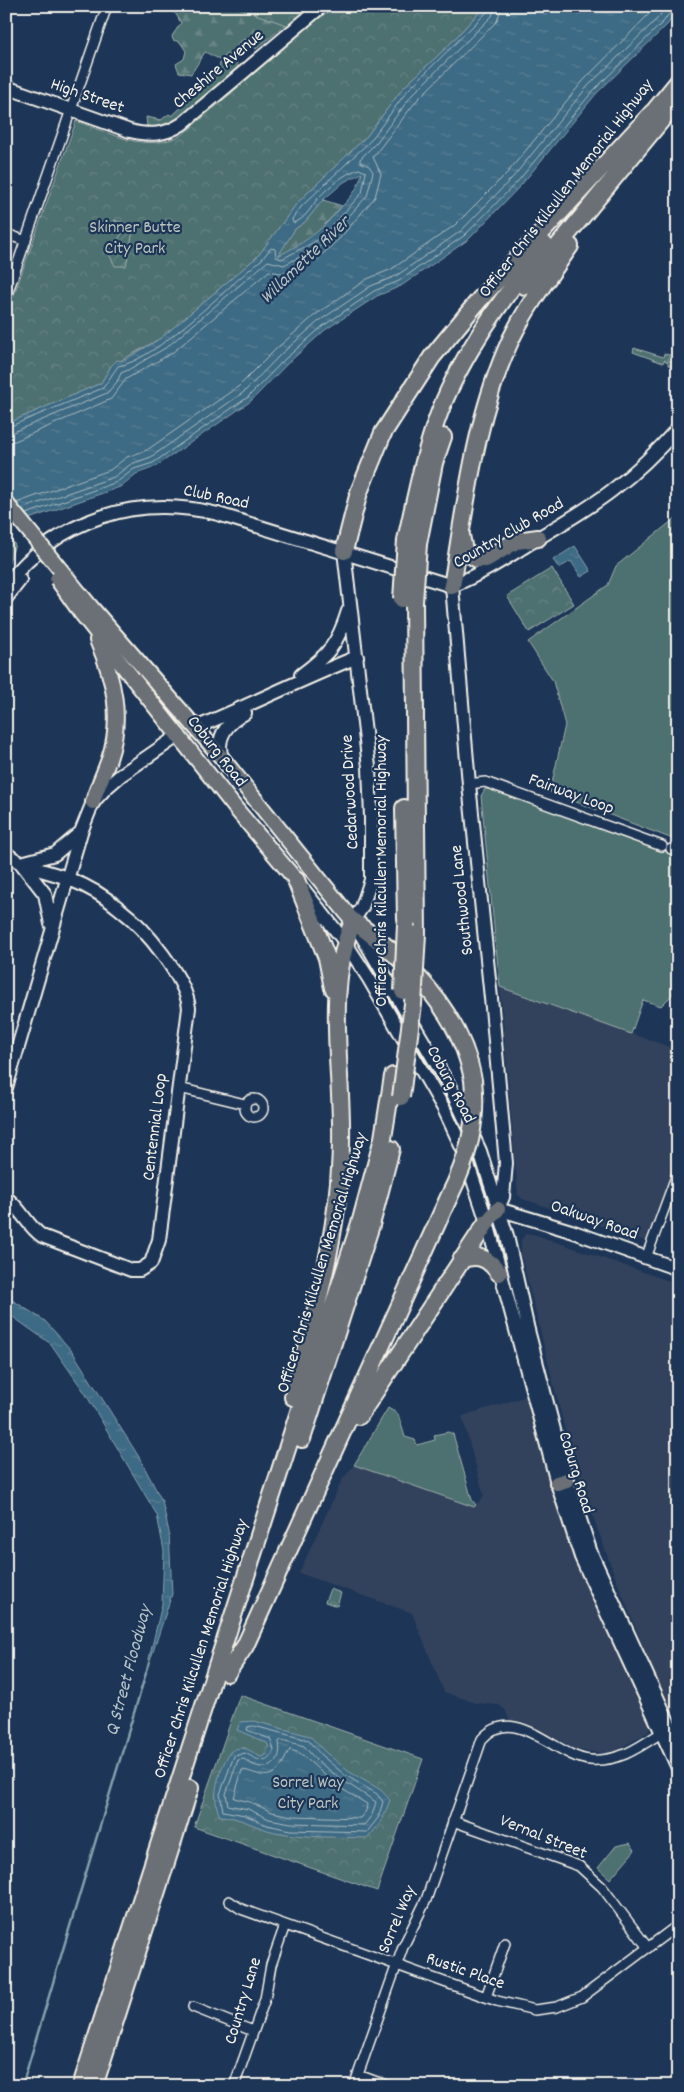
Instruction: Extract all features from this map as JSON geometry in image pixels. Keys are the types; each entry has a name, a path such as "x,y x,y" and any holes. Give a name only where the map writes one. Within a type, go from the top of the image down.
{"highway":[{"name":"Officer Chris Kilcullen Memorial Highway","path":"94,2086 371,1225 389,1158 401,1097 414,1004 411,929 408,600 412,542 423,461 440,410 468,354 504,296 678,82"},
{"name":"Officer Chris Kilcullen Memorial Highway","path":"412,542 434,463 452,412 478,358 514,300 678,100"},
{"path":"344,551 360,492 383,433 432,357 480,299 653,112"},
{"path":"452,586 484,413 512,338 528,308 645,139"},
{"path":"461,534 464,551 476,560 486,559 516,541 538,538"},
{"path":"249,1567 325,1275 337,1208 341,1143 334,977 296,880"},
{"path":"227,1673 244,1646 329,1462 449,1197 471,1142 475,1103 469,1058 448,1014 430,991 375,936 353,921 334,977"},
{"name":"Officer Chris Kilcullen Memorial Highway","path":"82,2086 361,1220 383,1138 393,1076 411,929"},
{"path":"329,1462 486,1222"},
{"path":"461,1260 475,1256 486,1259 499,1273"}],"main road":[{"name":"Cheshire Avenue","path":"157,134 173,130 182,124 322,6"},
{"name":"High Street","path":"6,87 130,131 157,134"},
{"name":"Country Club Road","path":"344,551 452,586 486,571 584,512 624,483 651,458 678,428"},
{"name":"Coburg Road","path":"6,503 85,609 92,628 122,662 179,736 345,942 369,979 444,1109 463,1150 486,1222 499,1273 562,1481"},
{"name":"Club Road","path":"6,585 42,547 72,528 120,511 155,506 190,507 344,551"},
{"name":"Coburg Road","path":"6,516 85,609 222,758 353,921 461,1109 480,1151 507,1236 581,1557 678,1743"},
{"name":"Club Road","path":"6,598 33,566 46,554 77,534 81,526"},
{"path":"195,728 257,702 286,686 357,657 344,551"},
{"name":"Southwood Lane","path":"452,586 468,784 492,1008 506,1163 503,1197 498,1209"},
{"path":"286,686 331,651 340,636 350,606"},
{"path":"6,1088 81,832 97,787 110,758 114,736 115,702 108,666 92,628"},
{"name":"Cedarwood Drive","path":"353,921 368,892 372,862 369,767 357,657"},
{"path":"222,758 218,748 221,736 234,719 250,710 257,702"},
{"path":"93,802 121,775 179,736 182,722 177,707"},
{"path":"21,864 56,854 81,832"},
{"path":"6,853 21,864 45,894 52,932"},
{"path":"21,864 67,878"},
{"name":"Centennial Loop","path":"6,1198 15,1205 32,1229 42,1236 131,1270 148,1267 154,1258 158,1245 179,1088 189,1008 188,996 183,984 146,934 130,918 85,886 67,878"},
{"path":"486,1222 498,1209"},
{"name":"Oakway Road","path":"498,1209 556,1226 678,1269"},
{"name":"Coburg Road","path":"670,1728 678,1768"}],"street":[{"path":"6,297 107,6"},
{"path":"6,234 26,241"},
{"name":"Fairway Loop","path":"468,784 485,782 662,846"},
{"path":"179,1088 245,1104"},
{"path":"646,1258 678,1171"},
{"name":"Sorrel Way","path":"354,2086 396,1965 426,1900 482,1739 490,1732 502,1727 522,1728 570,1755 595,1760 624,1756 670,1728"},
{"name":"Vernal Street","path":"453,1821 579,1866 602,1887 648,1948"},
{"name":"Rustic Place","path":"229,1901 240,1910 486,1997 528,2009 564,2005 586,1994 678,1925"},
{"name":"Country Lane","path":"234,2086 264,1998 271,1965 285,1925"},
{"path":"486,1997 505,1943"},
{"path":"193,2007 253,2031"},
{"path":"358,2075 388,2086"}],"shaded area":[{"path":"500,987 678,1050 678,1161 645,1241 523,1199 518,1195"},
{"path":"526,1234 533,1234 678,1284 678,1709 673,1712 667,1705 617,1582 574,1465 521,1255 521,1240"},
{"path":"527,1396 564,1525 580,1566 651,1727 648,1732 615,1751 601,1753 577,1750 524,1722 509,1720 506,1711 499,1705 476,1703 444,1692 412,1613 299,1573 342,1480 354,1465 474,1507 484,1496 462,1416"}],"green space":[{"path":"163,6 309,6 256,49 250,41 244,39 241,42 235,59 238,66 233,76 166,127 153,128 147,126 146,117 161,120 169,114 172,116 205,85 208,77 217,73 221,60 205,52 191,74 179,72 176,64 184,59 186,51 180,42 173,40 172,36 181,23 176,14"},
{"name":"Skinner Butte City Park","path":"232,6 485,6 447,47 403,88 367,136 297,203 258,256 161,338 111,366 101,383 6,424 6,317 76,121 116,136 142,142 155,143 182,135 304,31"},
{"path":"323,200 342,206 313,237 277,257 295,229 305,222"},
{"path":"114,220 134,226 126,266 115,266 109,254 109,249 116,244 123,231"},
{"path":"634,348 663,357 664,354 670,355 668,360 678,363 678,368 668,365 668,362 664,360 663,363 633,352"},
{"path":"678,516 678,841 550,792 565,725 553,681 528,642 608,585 616,566"},
{"path":"6,533 15,545 6,569"},
{"path":"552,568 574,604 529,632 507,596"},
{"path":"485,789 491,789 678,856 678,979 672,995 661,1006 643,1000 631,1034 500,987 481,796"},
{"path":"388,1408 398,1414 405,1437 415,1440 417,1445 435,1440 434,1435 448,1432 453,1434 472,1500 476,1505 474,1507 354,1465"},
{"path":"330,1589 341,1593 337,1606 325,1602"},
{"name":"Sorrel Way City Park","path":"240,1695 423,1759 377,1891 194,1827"},
{"path":"630,1843 635,1850 610,1879 598,1868 616,1846"}],"water":[{"name":"Willamette River","path":"485,6 678,6 668,24 596,94 522,184 469,239 401,286 377,296 325,330 288,363 251,401 155,467 136,474 120,487 6,527 6,424 101,383 117,360 123,361 161,338 258,256 297,203 367,136 403,88 447,47","holes":["362,173 358,185 352,194 330,220 303,242 278,256 295,229 305,222 323,200 344,182"]},
{"path":"575,546 591,571 581,577 571,561 559,568 553,560"},
{"path":"6,1296 45,1321 72,1351 139,1457 162,1501 169,1532 172,1594 145,1676 162,1604 164,1551 157,1515 85,1393 51,1344 6,1312"},
{"path":"254,1721 310,1736 324,1751 348,1771 381,1790 390,1800 382,1821 368,1838 287,1834 268,1830 235,1818 220,1816 216,1800 217,1783 222,1767 230,1752 242,1748 260,1757 265,1756 269,1748 267,1743 237,1730 240,1722"}],"pier":[{"path":"6,490 31,520 6,529"}],"waterway":[{"name":"Q Street Floodway","path":"22,2086 146,1673"}]}
